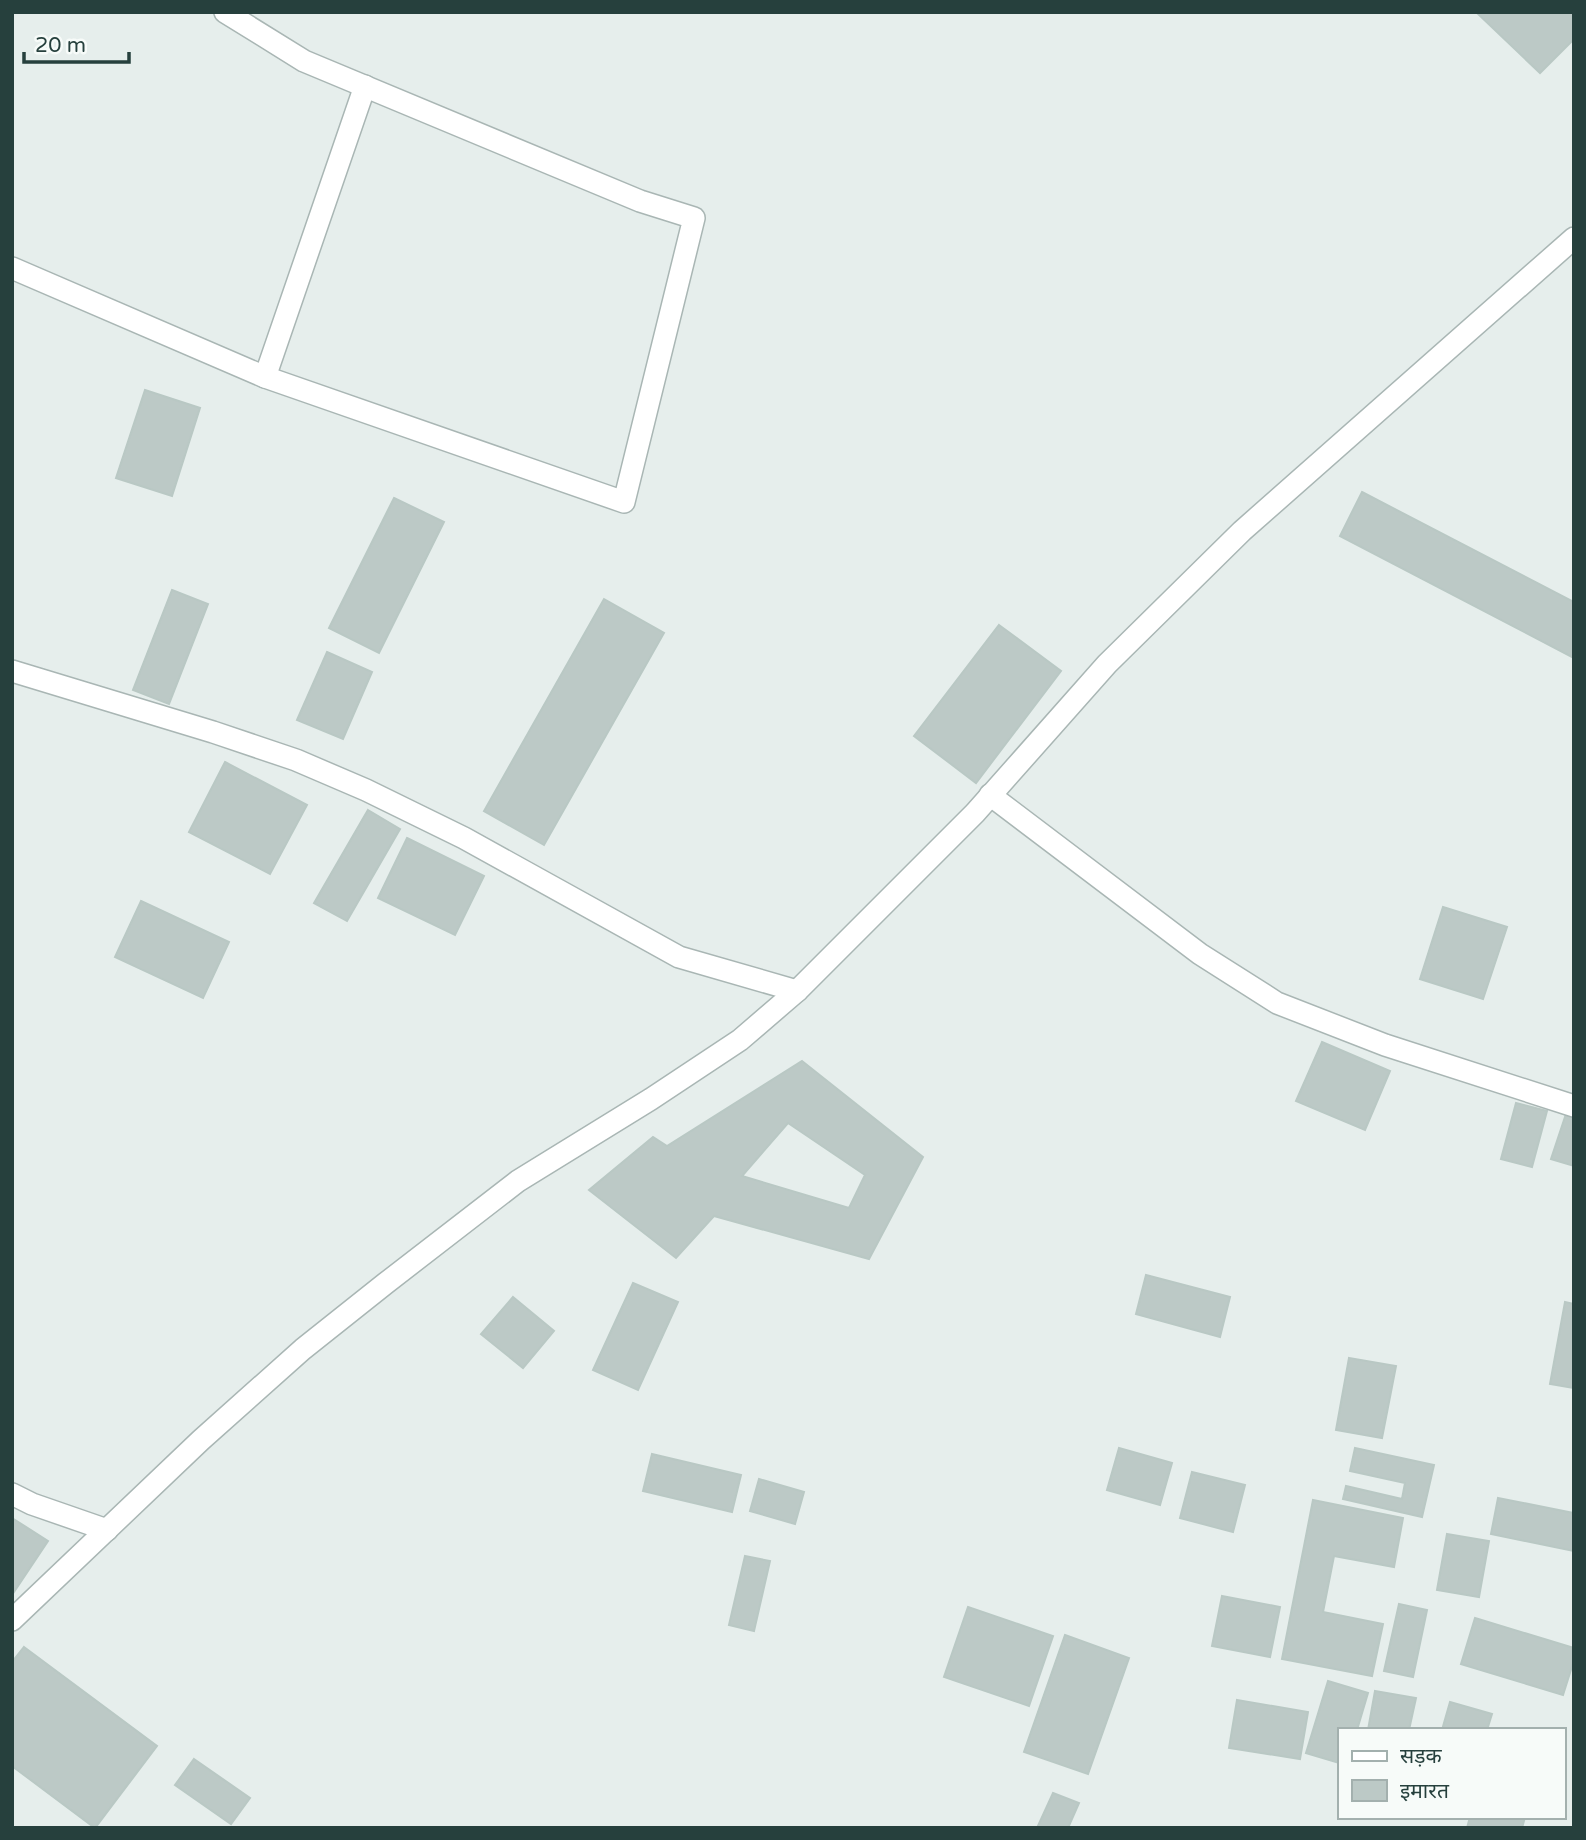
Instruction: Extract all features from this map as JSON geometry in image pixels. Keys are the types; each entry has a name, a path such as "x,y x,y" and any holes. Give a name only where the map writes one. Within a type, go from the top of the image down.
{"street":[{"path":"12,268 265,377 624,502 694,218 640,201 304,61 225,12"},
{"path":"265,377 365,86"},
{"path":"12,1620 303,1349 518,1181 740,1040 797,991 990,796 1107,664 1242,531 1574,238"},
{"path":"12,671 296,760 366,790 464,838 679,957 797,991"},
{"path":"990,796 1200,954 1277,1003 1385,1045 1574,1106"},
{"path":"12,1494 32,1504 107,1530"}],"building":[{"path":"1476,12 1574,12 1574,39 1540,73"},
{"path":"145,390 200,408 172,496 116,478"},
{"path":"1362,492 1574,602 1574,658 1340,536"},
{"path":"394,498 444,522 379,653 329,628"},
{"path":"172,590 208,604 169,704 133,690"},
{"path":"604,599 664,633 544,845 484,811"},
{"path":"999,625 1061,671 976,783 914,736"},
{"path":"327,652 372,672 343,739 297,720"},
{"path":"225,762 307,805 270,874 189,832"},
{"path":"368,810 400,829 347,921 314,903"},
{"path":"407,838 484,876 455,935 378,898"},
{"path":"141,901 229,942 203,998 115,957"},
{"path":"1443,907 1507,927 1483,999 1420,979"},
{"path":"1322,1042 1390,1071 1365,1130 1296,1101"},
{"path":"802,1061 923,1157 869,1259 714,1216 676,1258 589,1190 653,1137 667,1146","holes":["788,1123 865,1175 849,1208 742,1176"]},
{"path":"1516,1103 1547,1111 1532,1167 1501,1159"},
{"path":"1566,1114 1574,1116 1574,1166 1551,1159"},
{"path":"1146,1275 1230,1297 1220,1337 1136,1314"},
{"path":"633,1283 678,1302 638,1390 593,1370"},
{"path":"513,1297 554,1331 523,1368 481,1334"},
{"path":"1565,1302 1574,1304 1574,1388 1550,1384"},
{"path":"1349,1358 1396,1366 1382,1438 1336,1430"},
{"path":"1119,1448 1172,1463 1160,1505 1107,1490"},
{"path":"1355,1448 1434,1465 1422,1517 1343,1499 1346,1486 1402,1499 1405,1483 1350,1471"},
{"path":"652,1454 741,1475 732,1512 643,1491"},
{"path":"1192,1472 1245,1485 1233,1532 1180,1518"},
{"path":"759,1479 804,1492 795,1524 750,1511"},
{"path":"1498,1498 1574,1513 1574,1551 1491,1534"},
{"path":"1313,1500 1403,1518 1394,1567 1334,1556 1323,1612 1383,1624 1372,1676 1282,1659"},
{"path":"12,1518 48,1541 12,1595"},
{"path":"1447,1534 1489,1541 1479,1597 1437,1590"},
{"path":"745,1556 770,1561 754,1631 729,1625"},
{"path":"1222,1596 1280,1607 1270,1657 1212,1646"},
{"path":"1399,1604 1427,1610 1413,1677 1384,1671"},
{"path":"968,1607 1053,1636 1029,1706 944,1677"},
{"path":"1475,1618 1574,1648 1574,1660 1563,1695 1461,1664"},
{"path":"1065,1635 1129,1658 1088,1774 1024,1752"},
{"path":"24,1647 157,1746 95,1828 12,1766 12,1662"},
{"path":"1328,1681 1368,1693 1358,1728 1338,1728 1338,1763 1306,1753"},
{"path":"1375,1691 1416,1698 1409,1728 1368,1728"},
{"path":"1237,1700 1308,1712 1300,1759 1229,1748"},
{"path":"1450,1702 1492,1714 1488,1728 1443,1728"},
{"path":"194,1759 250,1798 231,1824 175,1785"},
{"path":"1053,1793 1079,1803 1068,1828 1037,1828"},
{"path":"1469,1819 1524,1819 1522,1828 1467,1828"}]}
